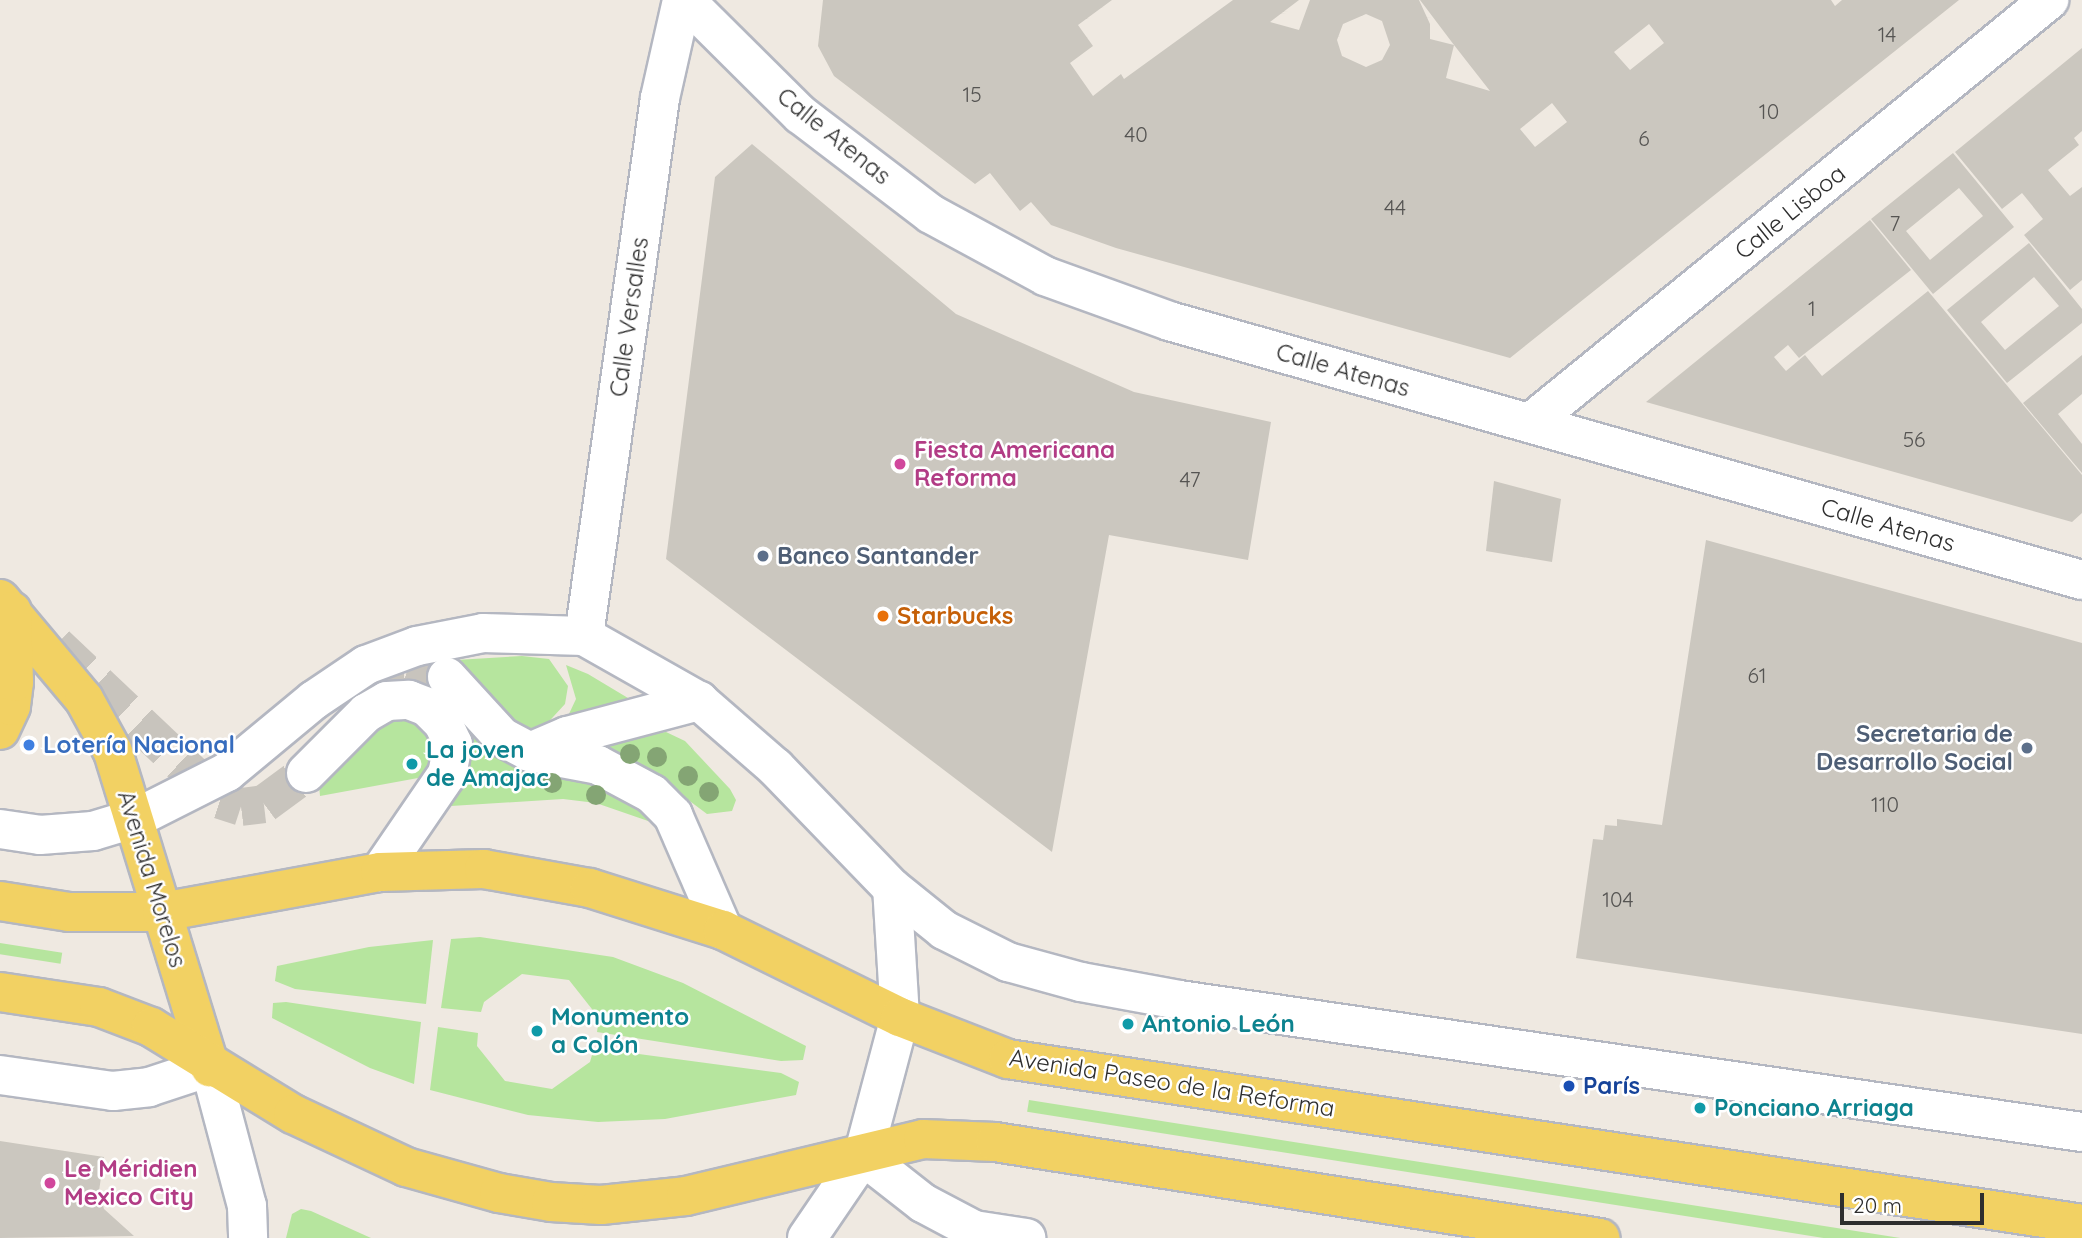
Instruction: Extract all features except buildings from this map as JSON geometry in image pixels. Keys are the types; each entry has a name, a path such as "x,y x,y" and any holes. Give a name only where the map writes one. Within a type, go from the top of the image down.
{"main road":[{"path":"0,730 14,682 6,605"},
{"name":"Avenida Morelos","path":"6,605 85,699 113,752 136,818 210,1068"},
{"name":"Avenida Paseo de la Reforma","path":"0,901 69,912 162,912 380,872 484,869 590,888 723,930 900,1017 1020,1061 2082,1224"},
{"path":"0,992 99,1007 151,1027 210,1068 293,1114 406,1167 499,1193 551,1202 601,1205 686,1196 863,1156 923,1139 995,1142 1600,1238"}],"street":[{"name":"Calle Atenas","path":"684,0 801,116 931,214 1045,276 1169,321 2082,580"},
{"name":"Calle Versalles","path":"584,636 660,98 684,0"},
{"name":"Calle Lisboa","path":"1530,423 2049,0"},
{"path":"0,830 40,835 93,831 136,818 227,772 314,700 366,665 417,646 483,633 584,636 699,701 775,766 892,888 944,930 997,957 1081,982 2082,1132"},
{"path":"447,677 502,737 530,752 598,765 652,794 673,815 723,930"},
{"path":"306,773 366,713 387,701 409,700 427,707 443,723 453,744 447,774 380,872"},
{"path":"530,752 567,736 699,701"},
{"path":"807,1238 863,1156 900,1017 892,888"},
{"path":"0,1075 113,1091 149,1087 210,1068 247,1206 248,1238"},
{"path":"863,1156 923,1203 974,1230 1026,1238"}],"green space":[{"path":"522,656 549,659 568,686 565,704 542,729 528,730 508,721 474,678 453,669 456,660"},
{"path":"566,665 588,674 638,704 568,716 576,699"},
{"path":"451,706 514,766 533,773 595,779 645,808 651,822 596,803 563,799 451,806 467,778 471,756 469,736"},
{"path":"397,719 414,722 430,732 436,745 428,770 418,778 320,796 319,785 382,724"},
{"path":"666,732 685,741 730,789 736,800 732,811 707,814 639,763 599,750 606,738"},
{"path":"480,937 613,957 683,983 806,1046 803,1060 781,1061 597,1032 599,1018 569,980 522,974 484,1002 481,1012 441,1008 451,939"},
{"path":"433,940 426,1004 295,989 275,981 277,966 369,947"},
{"path":"0,943 62,953 61,964 0,954"},
{"path":"286,1002 421,1022 414,1084 370,1068 272,1018 273,1003"},
{"path":"438,1027 478,1033 477,1046 505,1081 552,1089 590,1062 594,1048 781,1073 799,1082 796,1095 665,1119 598,1122 528,1115 430,1090"},
{"path":"1029,1100 1900,1238 1824,1238 1027,1112"},
{"path":"301,1209 371,1238 286,1238 292,1214"}],"tunnel":[{"path":"56,645 220,800 241,807 264,804 306,773"},
{"path":"365,673 409,665 447,677"}],"place":[{"name":"Fiesta Americana Reforma","path":"900,464"},
{"name":"Banco Santander","path":"763,556"},
{"name":"Starbucks","path":"883,616"},
{"name":"Lotería Nacional","path":"29,745"},
{"name":"Secretaria de Desarrollo Social","path":"2027,748"},
{"name":"La joven de Amajac","path":"412,764"},
{"name":"Antonio León","path":"1128,1024"},
{"name":"Monumento a Colón","path":"537,1031"},
{"name":"París","path":"1569,1086"},
{"name":"Ponciano Arriaga","path":"1700,1108"},
{"name":"Le Méridien Mexico City","path":"50,1183"}]}
